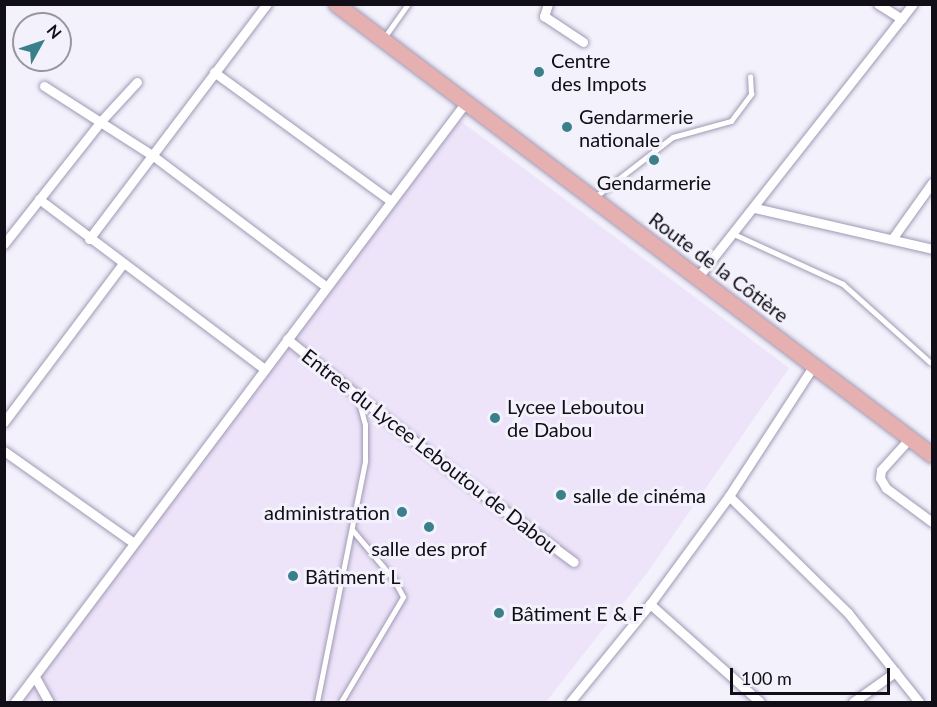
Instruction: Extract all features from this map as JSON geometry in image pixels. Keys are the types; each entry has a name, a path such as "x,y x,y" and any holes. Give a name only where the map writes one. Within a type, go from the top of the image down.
{"main road":[{"name":"Route de la Côtière","path":"336,4 933,455"}],"street":[{"path":"89,239 267,4"},
{"path":"548,4 544,16 583,42"},
{"path":"878,4 902,19"},
{"path":"698,277 913,4"},
{"path":"214,72 391,201"},
{"path":"4,244 100,121 137,82"},
{"path":"44,86 152,155 325,286"},
{"path":"15,702 325,286 466,102"},
{"path":"892,239 933,183"},
{"path":"39,199 122,265 264,369"},
{"path":"754,208 933,249"},
{"path":"4,422 122,265"},
{"name":"Entree du Lycee Leboutou de Dabou","path":"287,339 574,562"},
{"path":"570,702 650,604 729,496 814,365"},
{"path":"910,438 881,470 880,478 886,488 933,522"},
{"path":"4,451 134,543"},
{"path":"4,464 14,459"},
{"path":"729,496 848,613 919,702"},
{"path":"650,604 760,702"},
{"path":"853,702 895,672"},
{"path":"34,677 49,702"}],"lane":[{"path":"382,40 408,4"},
{"path":"593,198 673,137 731,121 751,94 750,78"},
{"path":"734,234 843,284 930,362"},
{"path":"317,702 365,461 365,425 357,395"},
{"path":"341,702 403,597 394,580 352,530"}],"shaded area":[{"name":"Lycee Leboutou de Dabou","path":"458,119 789,368 647,573 546,702 22,702"}],"place":[{"name":"Centre des Impots","path":"539,72"},
{"name":"Gendarmerie nationale","path":"567,127"},
{"name":"Gendarmerie","path":"654,160"},
{"name":"Lycee Leboutou de Dabou","path":"495,418"},
{"name":"salle de cinéma","path":"561,495"},
{"name":"administration","path":"402,512"},
{"name":"salle des prof","path":"429,527"},
{"name":"Bâtiment L","path":"293,576"},
{"name":"Bâtiment E & F","path":"499,613"}]}
